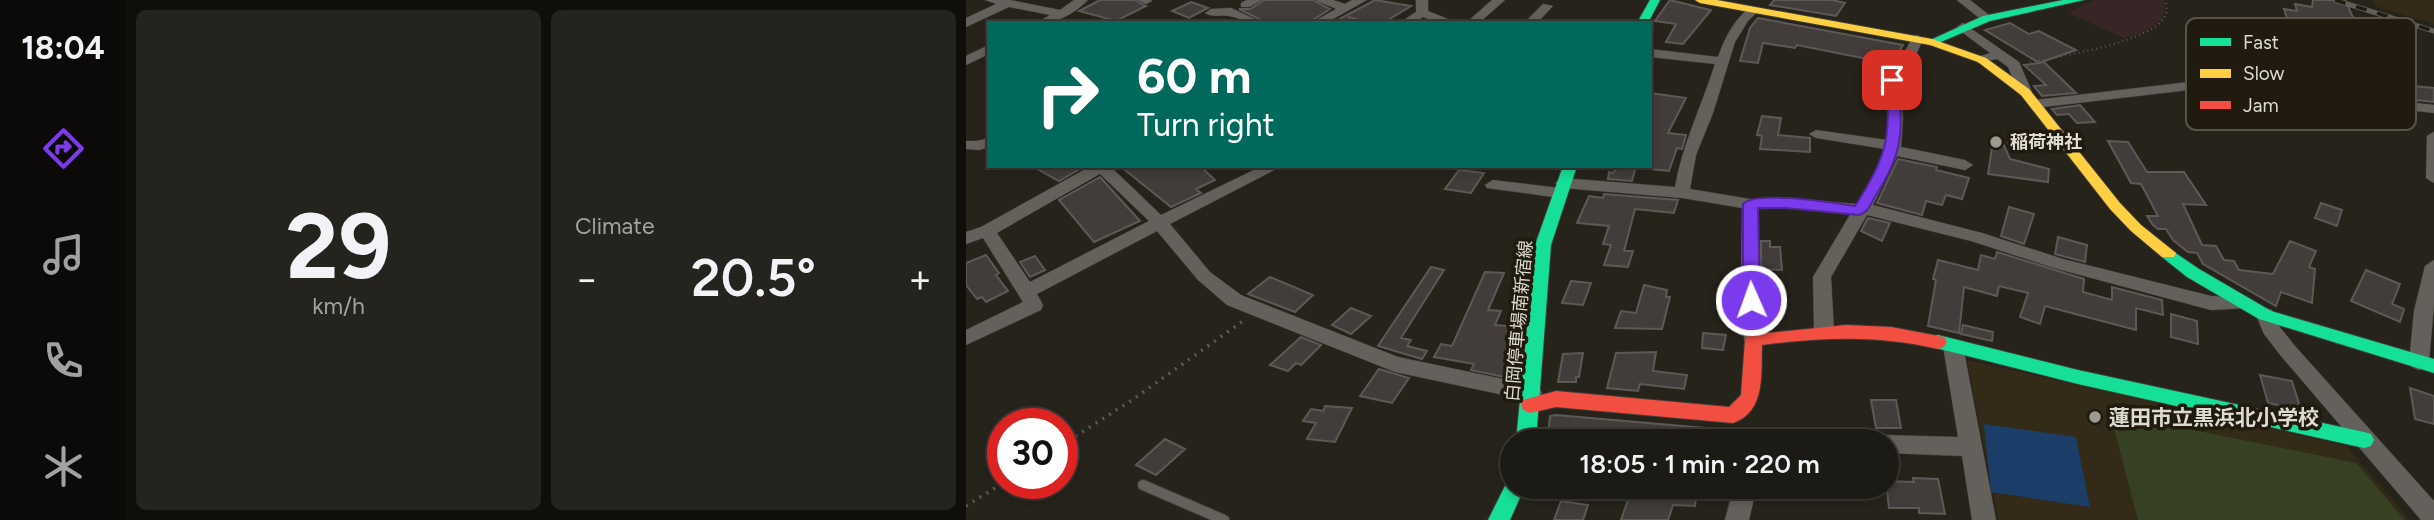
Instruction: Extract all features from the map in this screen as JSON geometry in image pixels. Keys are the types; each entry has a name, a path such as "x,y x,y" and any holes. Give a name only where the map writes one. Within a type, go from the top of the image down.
{"street":[{"path":"991,0 1011,2 1052,20 1082,0"},
{"path":"1321,0 1346,8"},
{"path":"1321,21 1360,0"},
{"path":"1474,21 1499,0"},
{"path":"1643,21 1655,0"},
{"path":"1700,0 1745,5 1925,41 1982,60 2030,98 2115,206 2136,228 2193,273 2265,315 2426,364 2423,311 2434,266"},
{"path":"1824,331 1822,277 1881,177 1893,148 1896,117 1892,80 1925,41 1987,18 2074,0"},
{"path":"1967,1 1987,18"},
{"path":"966,23 1011,2"},
{"path":"1682,193 1688,155 1745,5"},
{"path":"1532,21 1546,6"},
{"path":"1407,21 1422,7 1448,21"},
{"path":"1211,13 1231,12 1249,21"},
{"path":"1963,27 2014,65 2030,98"},
{"path":"966,61 987,50"},
{"path":"1652,53 1723,61"},
{"path":"1982,60 1999,54"},
{"path":"2030,98 2186,86"},
{"path":"2432,109 2434,130"},
{"path":"1816,134 1965,165"},
{"path":"2434,136 2434,178"},
{"path":"966,145 979,146 987,143"},
{"path":"966,338 1034,305 1027,292 973,237 1098,168"},
{"path":"1104,168 1160,223 1204,276 1234,300 1395,364 1531,399 1733,415"},
{"path":"1027,292 1224,189 1271,168"},
{"name":"白岡停車場南新宿線","path":"1527,429 1543,245 1569,168"},
{"path":"1493,185 1682,193 1750,204 1786,203 1872,210 1976,237 2060,264 2211,303 2241,303"},
{"path":"1733,415 1750,398 1754,340 1750,281 1750,204"},
{"path":"2265,315 2271,329 2288,351 2434,518"},
{"path":"1754,340 1824,331 1898,332 2364,440"},
{"path":"1953,346 1984,520"},
{"path":"1733,415 1738,429"},
{"path":"1899,444 1970,447"},
{"path":"1499,520 1509,499"},
{"path":"1737,520 1743,499"}],"lane":[{"path":"1143,485 1224,520"}],"path":[{"path":"2014,65 2098,49 2143,33 2163,20 2167,14 2166,0"},
{"path":"2007,143 2068,145"},
{"path":"1078,434 1132,400 1260,309"},
{"path":"966,506 987,492"}],"shaded area":[{"path":"2094,0 2165,0 2164,13 2161,20 2143,33 2124,38 2068,13"},
{"path":"2372,0 2434,0 2434,24 2416,18 2375,6"},
{"name":"蓮田市立黒浜北小学校","path":"1967,360 2346,446 2410,520 1998,520"}],"green space":[{"path":"2110,413 2356,463 2405,520 2138,520"}],"water":[{"path":"1984,424 2076,437 2090,507 1991,492"}],"building":[{"path":"1100,0 1135,0 1146,6 1116,21 1079,11"},
{"path":"1264,0 1313,0 1330,9 1311,21 1263,21 1239,9 1250,9"},
{"path":"1375,0 1411,6 1386,21 1362,21 1349,17 1348,21 1336,21"},
{"path":"1670,0 1711,10 1683,44 1666,42 1676,24 1655,21"},
{"path":"1774,0 1832,0 1845,3 1836,16 1770,5"},
{"path":"2313,0 2345,0 2353,18 2287,18 2284,9 2297,11 2295,4 2312,7"},
{"path":"1191,2 1208,8 1189,18 1172,11"},
{"path":"1758,18 1903,45 1892,64 1797,45 1795,48 1763,43 1758,63 1740,61 1750,28"},
{"path":"2010,23 2029,34 2039,31 2076,50 2039,63 1985,30"},
{"path":"2044,62 2076,93 2042,96 2034,86 2046,85 2024,65"},
{"path":"2416,86 2434,88 2434,102 2416,100"},
{"path":"1652,93 1686,98 1668,133 1686,135 1682,149 1677,148 1669,171 1650,169"},
{"path":"2080,105 2095,122 2077,123 2069,114 2057,115 2052,109"},
{"path":"1762,116 1781,118 1778,135 1810,138 1810,152 1760,149 1762,136 1757,135"},
{"path":"1993,141 2002,141 2010,159 2049,169 2048,182 1988,174"},
{"path":"2108,141 2128,142 2147,172 2184,172 2206,205 2183,204 2202,245 2216,246 2224,260 2234,261 2239,270 2273,274 2290,241 2316,251 2309,267 2315,269 2312,303 2281,292 2276,306 2203,264 2197,253 2188,252 2173,240 2166,229 2158,229 2147,216 2158,216 2141,184 2131,183"},
{"path":"1898,159 1937,167 1936,170 1969,178 1962,199 1946,195 1942,205 1926,201 1922,215 1877,203"},
{"path":"1036,168 1082,168 1059,181"},
{"path":"1122,168 1202,168 1215,180 1196,189 1201,193 1171,207"},
{"path":"1617,168 1635,168 1632,181 1608,179 1609,172 1613,173"},
{"path":"1459,170 1484,173 1471,193 1445,189"},
{"path":"1100,177 1140,221 1094,242 1059,200"},
{"path":"1604,194 1678,200 1674,213 1635,209 1624,251 1633,251 1628,267 1604,265 1611,245 1603,244 1609,226 1577,223 1589,196 1603,198"},
{"path":"2321,203 2342,210 2337,226 2315,218"},
{"path":"2009,207 2034,214 2024,244 2001,236"},
{"path":"1868,218 1890,223 1882,241 1861,231"},
{"path":"2058,237 2087,245 2085,262 2055,254"},
{"path":"1761,241 1770,241 1770,247 1780,247 1782,270 1761,269"},
{"path":"1997,252 2084,279 2083,292 2112,300 2112,287 2162,300 2163,315 2136,308 2136,330 2045,306 2040,324 2020,317 2028,293 1999,286 1997,296 1964,287 1959,333 1928,326 1938,260 1978,270 1981,255 1995,259"},
{"path":"986,255 1008,291 986,302 982,297 977,299 966,285 966,263"},
{"path":"1035,256 1045,270 1030,277 1020,262"},
{"path":"1431,267 1444,270 1401,338 1411,340 1407,346 1427,351 1422,359 1378,346"},
{"path":"2366,270 2400,284 2392,304 2404,309 2400,322 2351,301"},
{"path":"1485,272 1504,273 1488,310 1501,311 1495,325 1519,327 1508,354 1516,355 1514,379 1471,370 1474,364 1434,357 1441,344 1452,346"},
{"path":"1270,277 1313,295 1295,312 1248,294"},
{"path":"1571,281 1591,283 1583,305 1562,303"},
{"path":"1644,285 1667,290 1666,297 1670,297 1662,329 1615,328 1621,311 1636,313"},
{"path":"1351,308 1371,316 1351,334 1332,325"},
{"path":"2171,314 2197,321 2198,344 2171,337"},
{"path":"1963,325 1993,332 1992,341 1961,334"},
{"path":"1703,333 1726,335 1723,350 1702,348"},
{"path":"1301,337 1321,345 1301,365 1296,363 1288,371 1270,365"},
{"path":"1656,352 1653,371 1687,375 1684,389 1640,384 1638,391 1607,388 1616,353"},
{"path":"1583,353 1576,382 1558,382 1563,354"},
{"path":"1379,369 1409,378 1392,403 1360,396"},
{"path":"2260,375 2292,381 2301,410 2268,403"},
{"path":"2410,388 2434,396 2434,424 2415,419"},
{"path":"1871,400 1896,400 1901,428 1876,428"},
{"path":"1325,406 1352,408 1335,442 1307,439 1316,423 1303,421 1311,409 1323,411"},
{"path":"1556,415 1717,429 1549,429 1550,416"},
{"path":"1165,439 1185,449 1156,475 1136,465"},
{"path":"1913,478 1938,479 1945,514 1919,513 1919,508 1889,508 1888,499 1899,499 1899,481 1914,482"},
{"path":"1620,499 1696,499 1695,506 1673,505 1668,520 1621,520 1628,500"},
{"path":"1561,501 1588,505 1583,520 1554,520"}],"railway":[{"path":"2335,0 2392,18"},
{"path":"2416,25 2434,31"}],"traffic: fast":[{"path":"1643,21 1655,0"},
{"path":"1932,42 1987,18 2079,0"},
{"path":"1527,429 1543,245 1569,168"},
{"path":"2168,253 2193,273 2265,315 2434,366"},
{"path":"1938,342 2078,377 2364,440"},
{"path":"1499,520 1509,499"}],"traffic: slow":[{"path":"1700,0 1932,42 1982,60 2025,92 2115,206 2136,228 2168,253"}],"traffic: jam":[{"path":"1530,405 1556,399 1733,415 1750,398 1754,340 1846,331 1891,333 1938,342"}],"place":[{"name":"稲荷神社","path":"1996,142"},
{"name":"蓮田市立黒浜北小学校","path":"2095,417"}],"route":[{"path":"1751,300 1750,204 1786,203 1859,211 1881,177 1894,146 1896,117 1892,80"}]}
